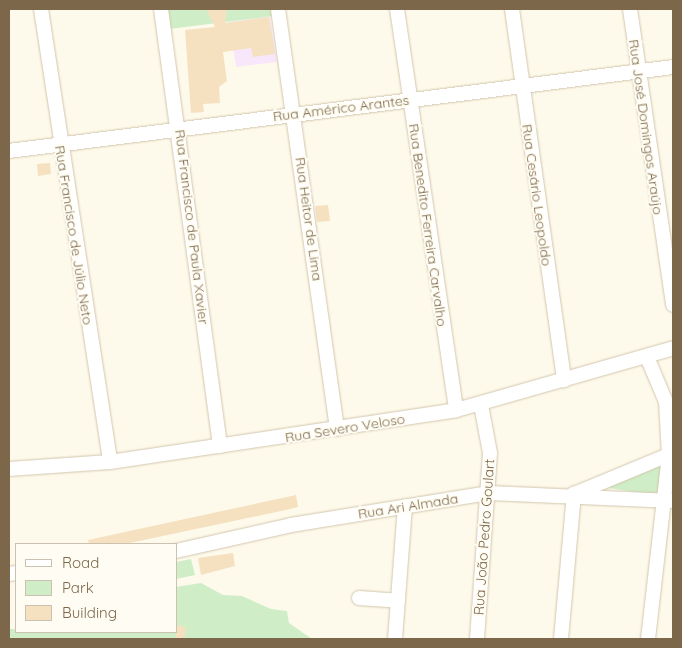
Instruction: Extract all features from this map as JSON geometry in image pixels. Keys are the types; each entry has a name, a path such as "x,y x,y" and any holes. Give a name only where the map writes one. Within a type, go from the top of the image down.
{"street":[{"name":"Rua Francisco de Júlio Neto","path":"41,9 60,145 110,462"},
{"name":"Rua Francisco de Paula Xavier","path":"161,9 179,128 220,446"},
{"name":"Rua Heitor de Lima","path":"278,9 294,113 336,429"},
{"name":"Rua Benedito Ferreira Carvalho","path":"397,9 456,410"},
{"name":"Rua Cesário Leopoldo","path":"512,9 520,85 564,380"},
{"name":"Rua José Domingos Araújo","path":"630,9 636,71 673,305"},
{"name":"Rua Américo Arantes","path":"9,152 294,113 673,67"},
{"name":"Rua Severo Veloso","path":"9,468 110,462 456,410 481,405 673,348"},
{"path":"647,357 666,402 671,454 669,501 648,639"},
{"name":"Rua João Pedro Goulart","path":"478,639 489,493 490,453 481,405"},
{"path":"561,639 574,494 671,454"},
{"name":"Rua Ari Almada","path":"178,551 404,506 489,493 574,494 669,501"},
{"path":"395,639 404,506"},
{"path":"359,598 398,601"}],"shaded area":[{"path":"270,16 277,62 236,67 229,22"}],"green space":[{"path":"166,9 271,9 273,16 169,29"},
{"path":"657,463 663,467 661,490 656,495 602,487"},
{"path":"191,559 195,575 178,579 178,562"},
{"path":"201,583 223,595 242,596 271,609 287,611 289,623 312,639 9,639 9,629 15,629 15,633 178,633 178,587"}],"building":[{"path":"206,9 227,9 225,23 269,17 275,54 253,57 251,48 223,52 227,81 219,87 220,103 203,104 204,112 191,113 185,30 215,27"},
{"path":"50,163 51,174 38,176 37,164"},
{"path":"328,205 330,221 317,222 315,206"},
{"path":"296,495 298,507 286,510 130,543 89,543 88,540"},
{"path":"233,553 235,566 201,575 198,558"},
{"path":"178,625 186,627 184,639 176,639"}]}
